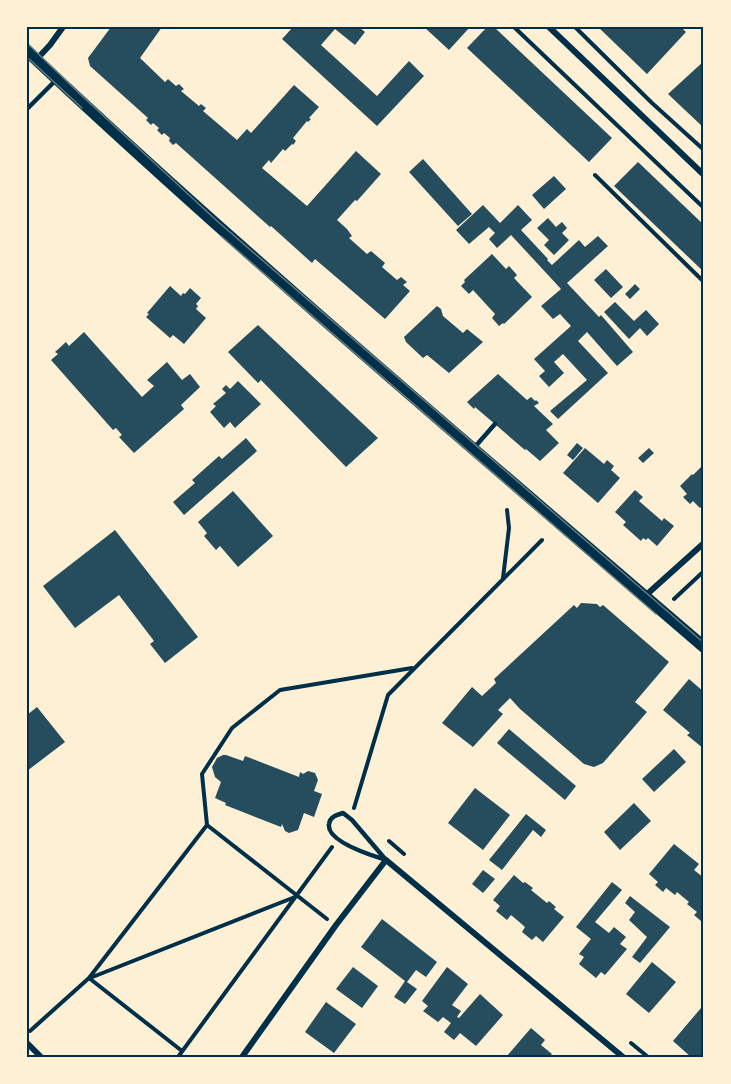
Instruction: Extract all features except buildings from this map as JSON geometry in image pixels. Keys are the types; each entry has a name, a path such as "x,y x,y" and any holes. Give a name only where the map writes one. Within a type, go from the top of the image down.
{"main road":[{"path":"32,56 242,249 704,647"}],"street":[{"path":"32,56 50,45 63,27"},
{"path":"549,27 704,175"},
{"path":"645,596 704,543"},
{"path":"242,1057 336,925 386,860 623,1057"},
{"path":"27,1043 41,1057"}],"lane":[{"path":"27,109 57,79"},
{"path":"473,449 495,424"},
{"path":"343,813 352,820 386,860 365,854 332,835 329,828 330,821 336,815 343,813"}],"path":[{"path":"514,27 704,208"},
{"path":"575,27 652,103 704,150"},
{"path":"595,174 704,282"},
{"path":"503,578 509,528 507,510"},
{"path":"352,820 388,695 542,540"},
{"path":"673,600 704,571"},
{"path":"27,1033 89,978 207,825 202,774 232,728 280,690 413,668"},
{"path":"207,825 336,925"},
{"path":"178,1057 338,839"},
{"path":"89,978 297,896"},
{"path":"89,978 182,1051"}],"tram line":[{"path":"27,43 216,220 704,643"},
{"path":"27,57 82,108"},
{"path":"221,236 656,614"}]}
